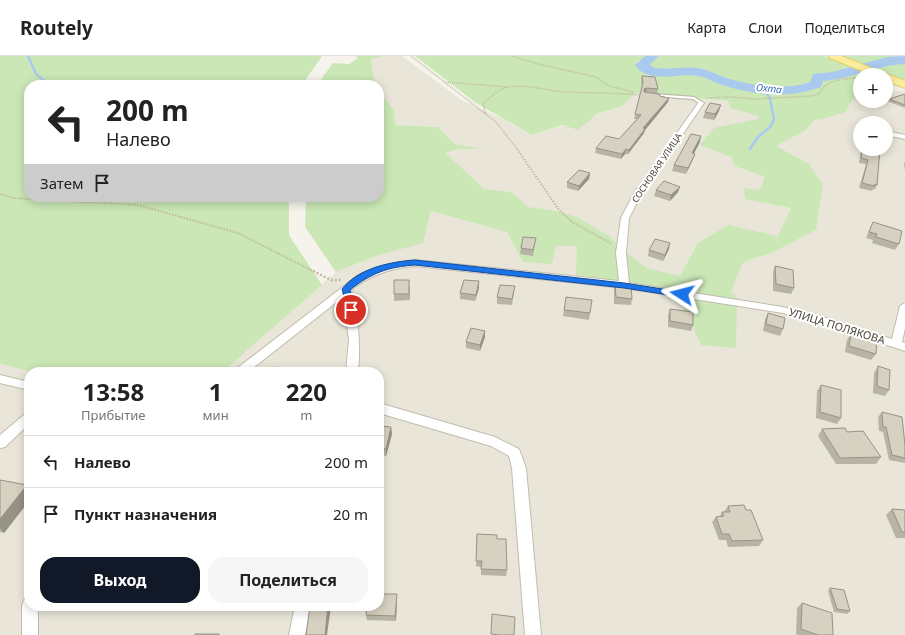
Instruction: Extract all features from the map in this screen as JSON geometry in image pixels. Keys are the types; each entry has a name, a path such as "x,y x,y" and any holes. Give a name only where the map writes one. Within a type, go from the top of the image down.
{"main road":[{"path":"833,56 864,68"},
{"path":"893,80 905,85"}],"street":[{"name":"СОСНОВАЯ УЛИЦА","path":"624,286 622,249 625,218 636,195 700,101"},
{"path":"893,134 905,137"},
{"name":"УЛИЦА ПОЛЯКОВА","path":"246,367 360,278 376,269 415,263 624,286 783,310 813,317 900,345"},
{"path":"346,289 353,320 355,356 353,367"},
{"path":"900,345 905,306"},
{"path":"0,379 24,385"},
{"path":"384,409 495,442 514,453 519,468 533,635"},
{"path":"0,443 24,421"},
{"path":"30,611 30,635"},
{"path":"297,635 302,611"}],"lane":[{"path":"646,95 694,98 700,101"}],"path":[{"path":"411,56 496,122 510,138 559,210 572,222 622,249"},
{"path":"512,56 538,64 596,77 609,86 646,95"},
{"path":"700,101 718,97 755,99 811,96 819,94 824,85 830,82 853,78"},
{"path":"444,82 507,87 534,87 565,92 640,94"},
{"path":"486,115 484,104 491,96 507,87"},
{"path":"0,194 14,198 24,199"},
{"path":"85,202 138,205 238,233 331,280 360,278"}],"shaded area":[{"path":"384,56 402,56 463,101 499,117 532,135 594,117 598,113 621,107 636,93 845,112 853,99 853,108 893,108 893,92 905,90 905,635 0,635 0,364 24,370 24,611 384,611 384,367 228,367 336,272 376,256 422,243 431,211 484,189 446,153 458,149 479,149 455,144 438,127 396,125 394,110 384,97 384,80 374,80 371,59"}],"green space":[{"path":"0,56 322,56 305,80 24,80 24,202 289,202 289,235 322,285 228,367 24,367 24,370 0,364"},
{"path":"357,56 384,56 371,59 374,80 321,80 333,63 349,64 357,59"},
{"path":"415,56 648,56 637,62 639,68 656,74 699,76 748,88 777,93 805,91 816,87 823,79 835,78 853,72 853,99 845,112 814,120 806,130 776,146 809,164 823,184 816,230 769,254 751,259 742,264 731,292 737,297 736,348 701,345 676,293 630,282 576,275 577,246 556,246 552,264 523,262 507,232 431,211 423,243 376,256 336,272 305,227 306,202 384,202 384,97 394,110 396,125 438,127 455,144 482,149 458,149 446,153 484,189 511,192 528,207 555,211 577,217 609,236 622,249 647,268 680,276 698,243 728,225 778,236 791,208 745,199 744,188 760,190 765,177 735,166 731,157 700,145 714,128 758,119 759,116 730,108 728,101 636,93 621,107 598,113 578,130 563,125 532,135 476,103"},
{"path":"658,56 824,56 851,67 829,75 815,75 812,82 804,86 780,89 734,82 698,70 655,70 644,64"},
{"path":"839,56 905,56 905,59 887,59 862,65"},
{"path":"891,62 905,62 905,82 893,78 893,68 871,67"}],"building":[{"path":"642,76 655,77 658,89 647,88 644,89 644,92 659,94 660,96 669,98 643,128 645,129 629,150 626,149 622,154 596,148 606,136 619,139 641,115 635,114 643,83"},
{"path":"905,94 905,105 893,100 893,98"},
{"path":"710,103 721,105 715,114 705,112"},
{"path":"691,134 701,136 692,153 695,154 688,168 674,165"},
{"path":"861,156 879,156 877,185 875,184 874,186 862,183 868,160 861,158"},
{"path":"579,170 590,173 579,186 567,182"},
{"path":"664,181 680,187 671,195 656,190"},
{"path":"873,222 902,231 899,244 876,237 877,234 869,232"},
{"path":"523,237 536,238 533,250 521,248"},
{"path":"655,239 670,243 665,255 649,250"},
{"path":"775,266 793,270 794,288 776,284"},
{"path":"394,280 409,280 409,294 394,294"},
{"path":"464,280 479,281 476,295 460,293"},
{"path":"615,283 631,284 632,299 616,297"},
{"path":"500,285 515,286 512,299 497,297"},
{"path":"566,297 592,300 590,313 564,310"},
{"path":"670,309 693,312 693,325 670,321"},
{"path":"768,313 785,318 783,329 766,324"},
{"path":"471,328 485,331 480,345 466,342"},
{"path":"851,334 877,341 876,354 849,346"},
{"path":"878,366 890,370 889,390 877,386"},
{"path":"821,385 841,390 841,418 820,412"},
{"path":"882,412 902,417 905,458 892,455 886,427 883,427"},
{"path":"384,426 391,427 386,449 384,449"},
{"path":"845,428 847,432 863,431 881,457 840,458 822,429"},
{"path":"0,480 24,484 24,489 0,519"},
{"path":"744,505 746,510 751,510 763,540 732,541 729,534 722,534 716,517 724,516 722,512 730,512 728,506"},
{"path":"892,509 905,510 905,532 902,532"},
{"path":"477,534 497,535 497,539 506,539 507,570 481,569 482,561 476,561"},
{"path":"830,588 844,590 850,611 837,609"},
{"path":"384,594 397,594 395,616 366,615 366,611 384,611"},
{"path":"802,603 832,613 833,635 818,635 801,629"},
{"path":"309,611 327,611 325,635 306,635"},
{"path":"492,614 515,617 514,635 491,634"},
{"path":"219,634 219,635 195,635"}],"waterway":[{"path":"28,56 36,74 43,80"},
{"name":"Охта","path":"653,56 641,65 646,69 653,71 668,73 697,72 737,85 783,91 806,88 816,84 818,77 834,76 887,61 905,60"},
{"path":"750,149 757,138 771,126 774,119 770,99 764,89"}],"route":[{"path":"351,310 346,289 360,278 376,269 415,263 624,286 682,294"}]}
